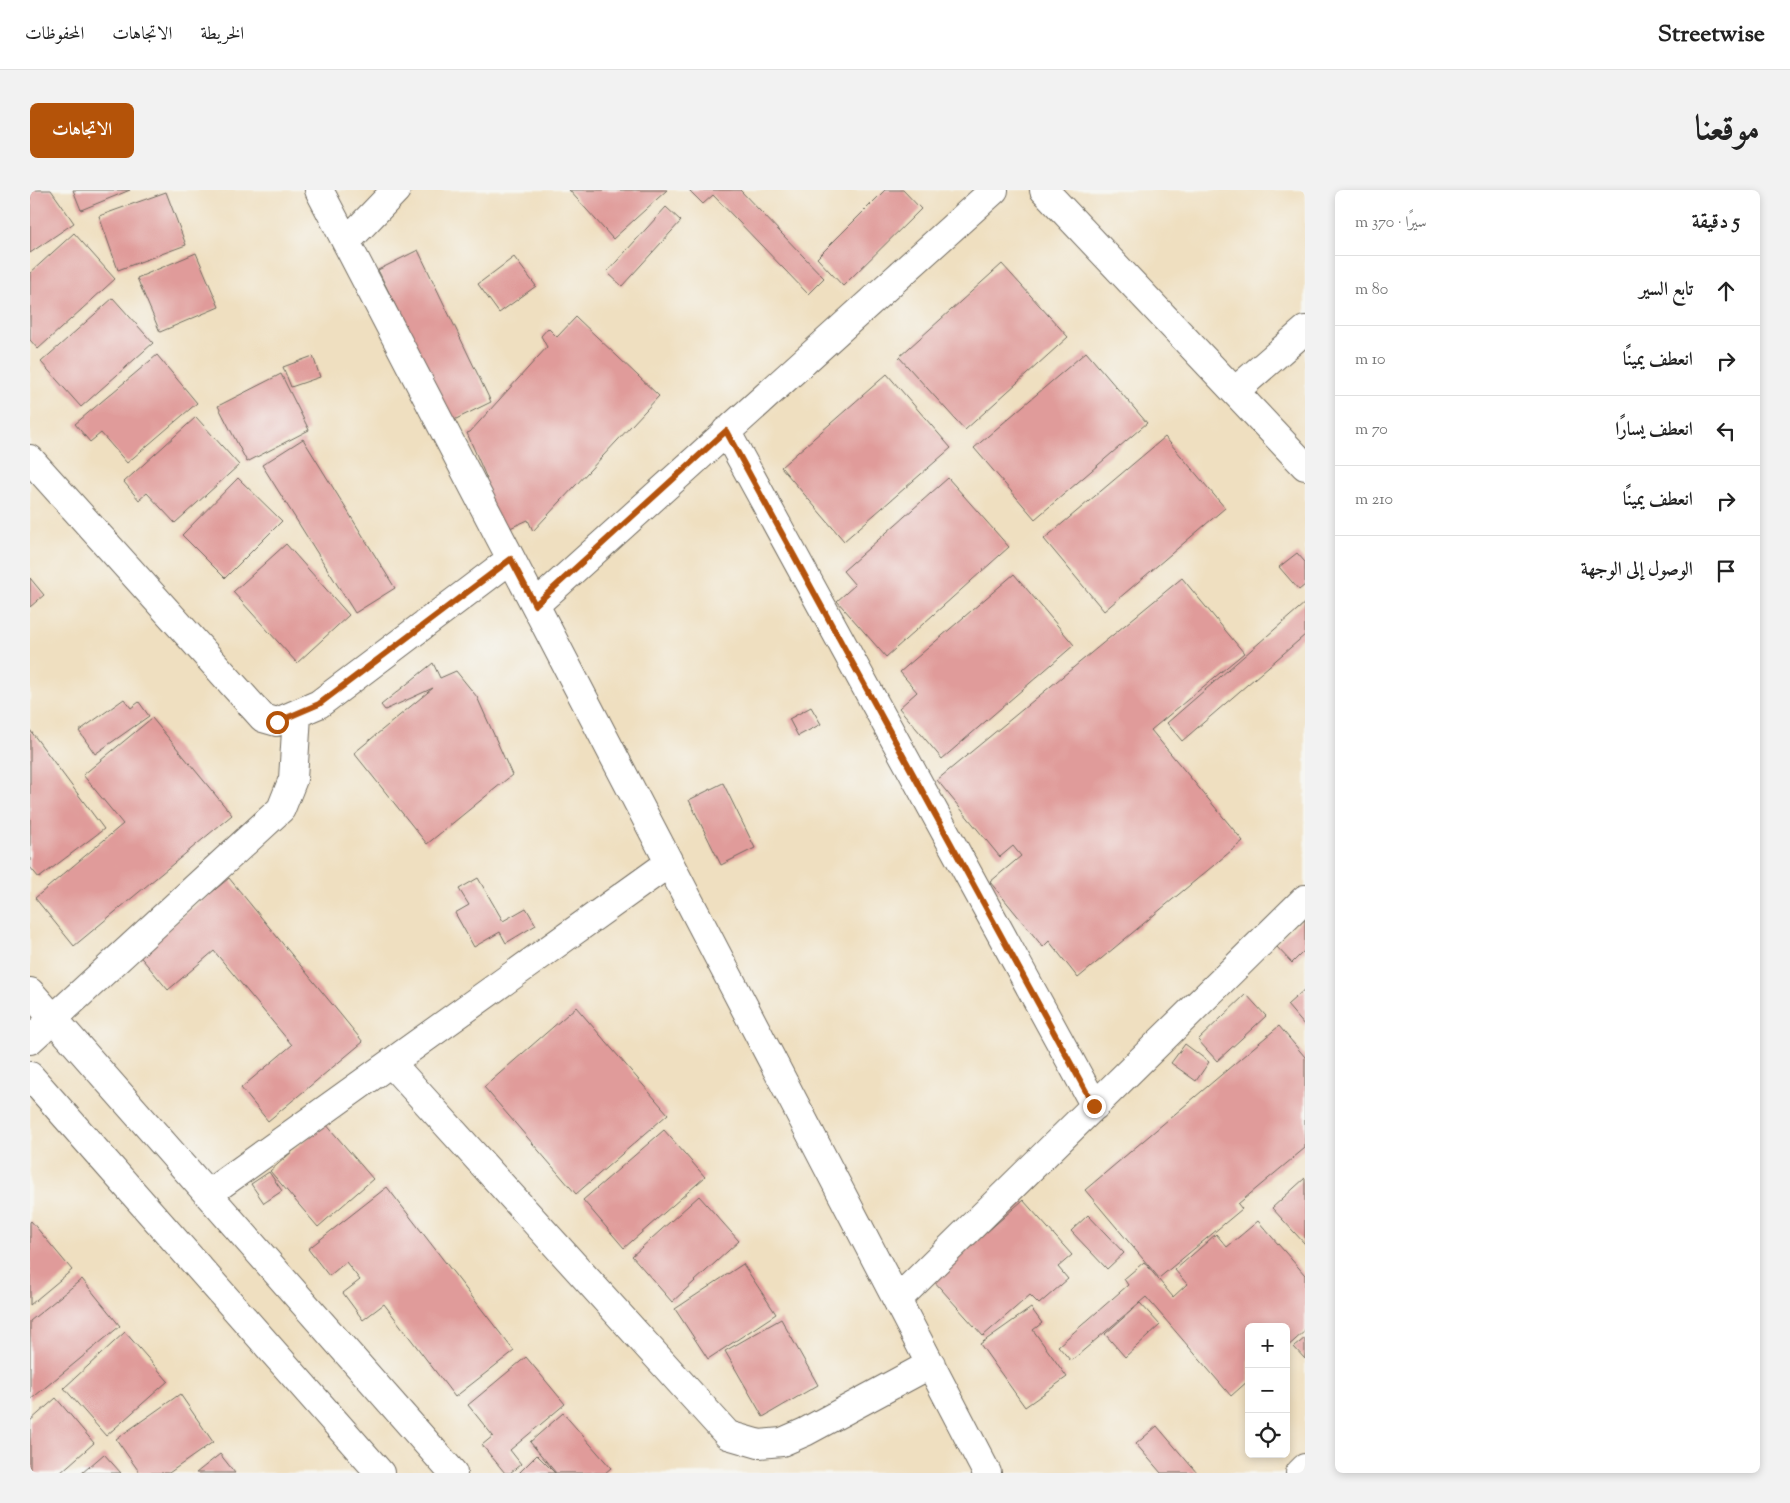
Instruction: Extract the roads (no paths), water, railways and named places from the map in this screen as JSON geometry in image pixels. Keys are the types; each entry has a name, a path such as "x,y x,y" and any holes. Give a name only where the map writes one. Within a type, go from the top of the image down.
{"street":[{"path":"319,190 987,1473"},
{"path":"346,242 396,190"},
{"path":"535,605 994,190"},
{"path":"1044,190 1305,466"},
{"path":"1235,391 1305,330"},
{"path":"726,431 1094,1106"},
{"path":"30,459 263,718 277,722 319,704 511,559"},
{"path":"30,1040 281,809 293,779 297,715"},
{"path":"208,1194 669,863"},
{"path":"897,1300 1305,899"},
{"path":"30,992 453,1473"},
{"path":"391,1063 728,1435 759,1444 782,1442 805,1432 931,1364"},
{"path":"30,1076 380,1473"},
{"path":"1300,1473 1305,1468"}]}
